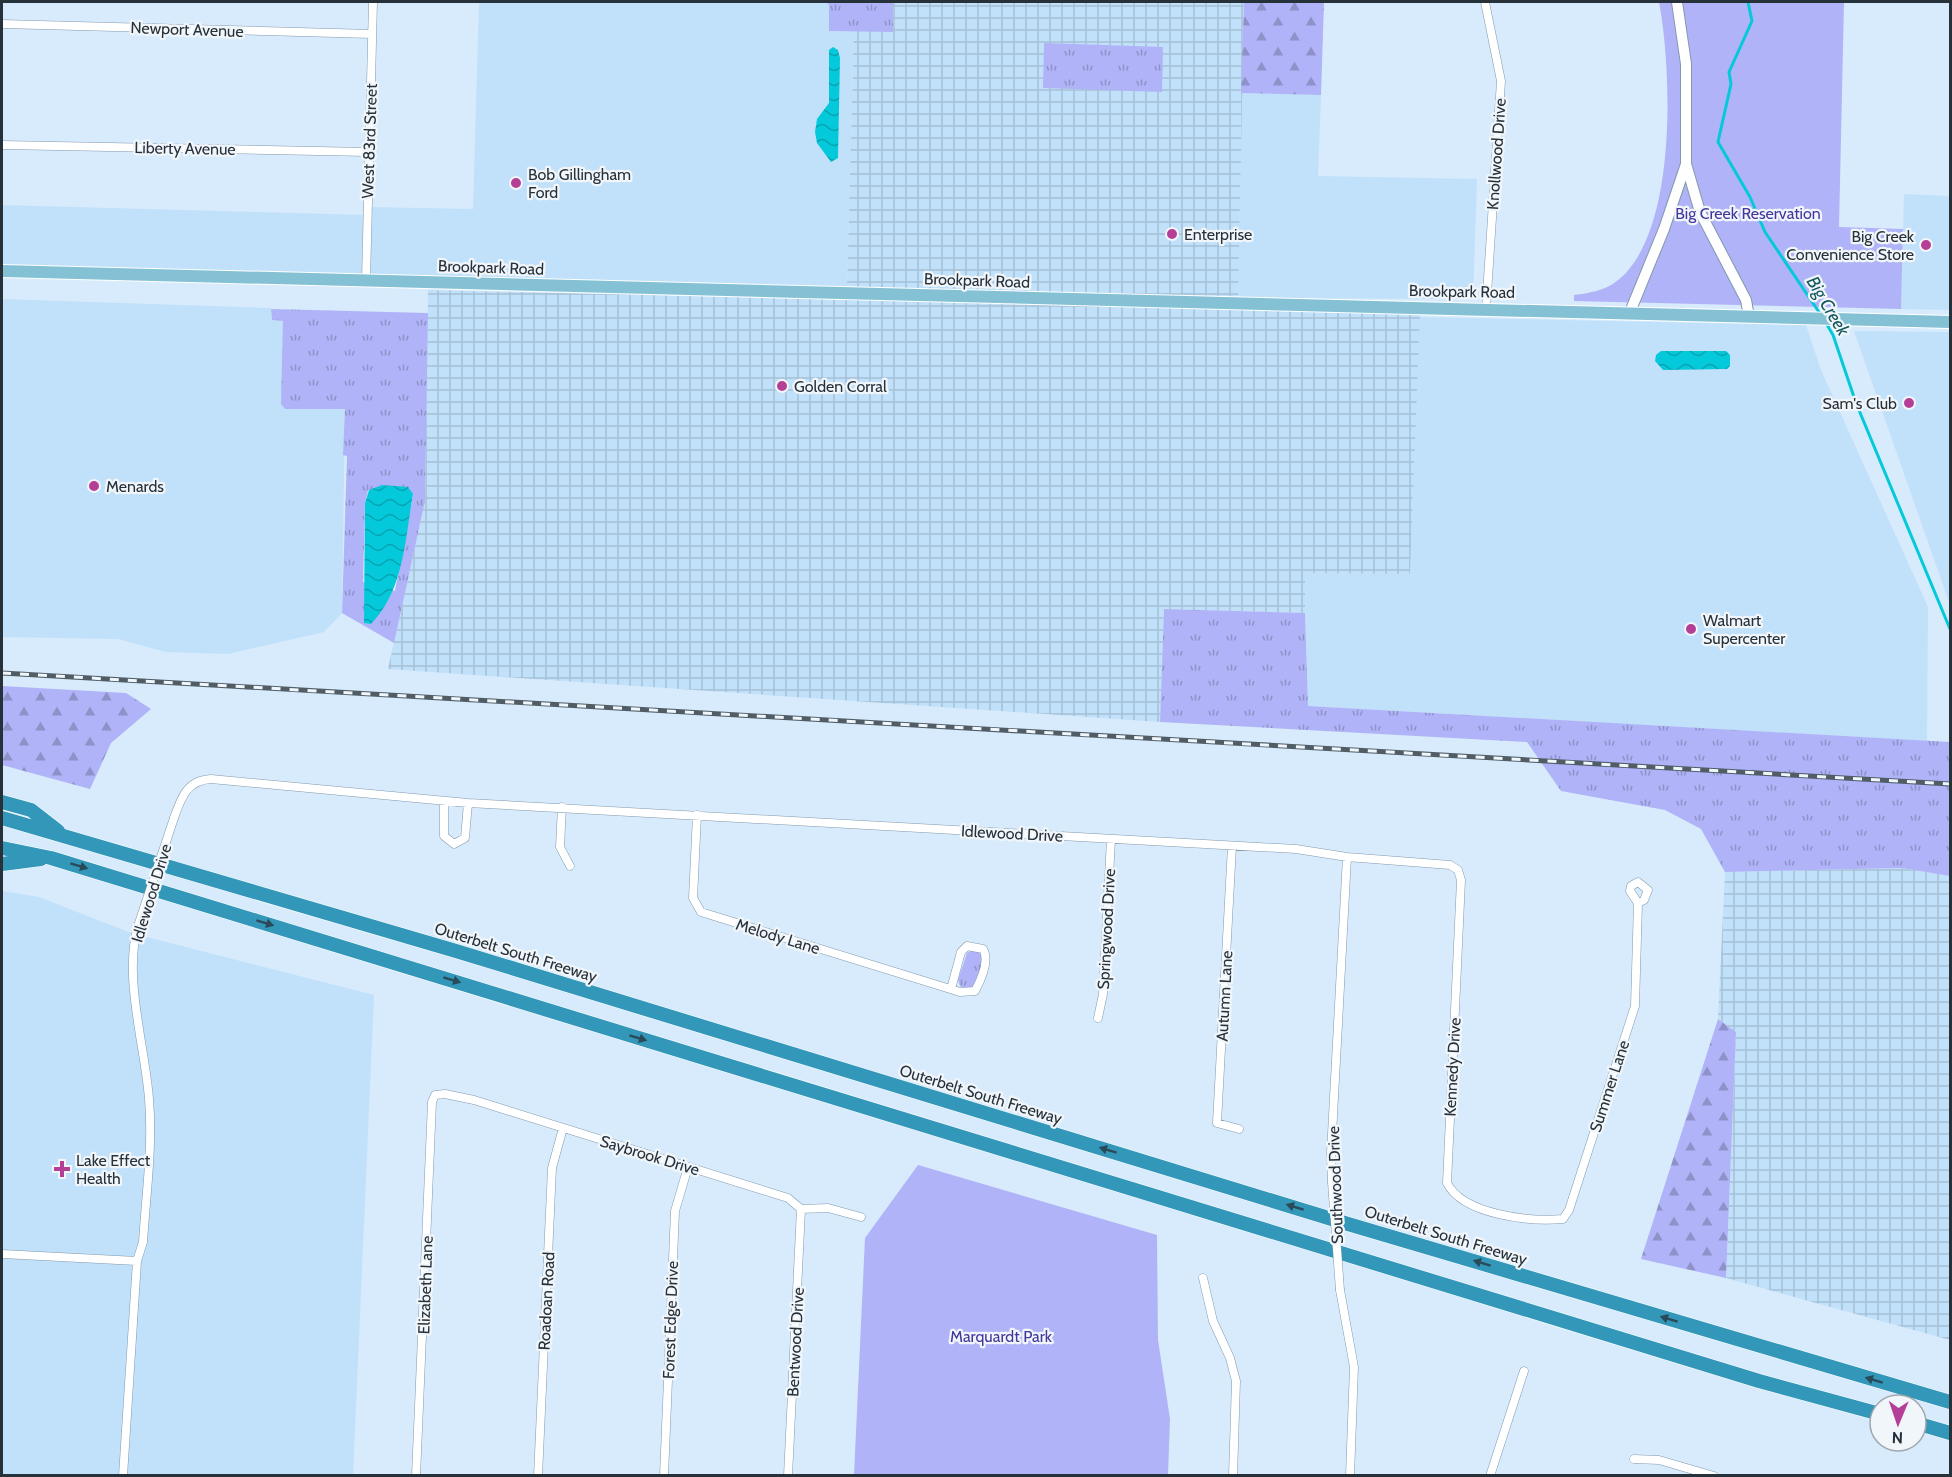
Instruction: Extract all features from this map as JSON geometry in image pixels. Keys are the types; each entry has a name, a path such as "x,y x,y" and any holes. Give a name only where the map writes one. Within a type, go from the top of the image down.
{"highway":[{"path":"2,802 31,810 62,834"},
{"name":"Outerbelt South Freeway","path":"2,818 478,958 1360,1227 1950,1402"},
{"path":"2,848 51,858 1760,1381 1868,1411"},
{"path":"2,864 51,858"},
{"path":"1928,1427 1950,1433"}],"main road":[{"name":"Brookpark Road","path":"2,271 1950,322"}],"street":[{"name":"West 83rd Street","path":"366,280 373,2"},
{"name":"Knollwood Drive","path":"1485,2 1501,81 1486,309"},
{"path":"1677,2 1686,64 1686,164 1700,212 1746,300 1749,317"},
{"name":"Newport Avenue","path":"2,24 372,34"},
{"name":"Liberty Avenue","path":"2,145 368,152"},
{"path":"1630,312 1664,229 1686,164"},
{"name":"Idlewood Drive","path":"123,1476 137,1261 143,1242 150,1119 134,978 134,942 174,818 184,792 195,782 204,779 468,803 1296,849 1347,857 1443,863 1458,870"},
{"path":"444,801 444,836 454,844 465,838 468,803"},
{"path":"562,807 560,847 570,866"},
{"name":"Melody Lane","path":"697,815 693,898 701,912 951,989 968,993 975,991 986,962 983,950 967,946 961,952 951,989"},
{"name":"Springwood Drive","path":"1098,1018 1103,994 1111,839"},
{"name":"Autumn Lane","path":"1232,846 1217,1123 1239,1129"},
{"name":"Southwood Drive","path":"1347,857 1331,1153 1340,1290 1354,1367 1350,1476"},
{"name":"Kennedy Drive","path":"1458,870 1461,880 1447,1183 1452,1193 1466,1201 1517,1218"},
{"name":"Summer Lane","path":"1517,1218 1563,1219 1569,1210 1635,1006 1638,903"},
{"name":"Saybrook Drive","path":"435,1095 445,1094 474,1100 788,1198 801,1209"},
{"name":"Elizabeth Lane","path":"416,1476 432,1102 435,1095"},
{"name":"Roadoan Road","path":"538,1476 552,1168 563,1128"},
{"name":"Forest Edge Drive","path":"664,1476 675,1211 688,1167"},
{"path":"801,1209 828,1208 861,1217"},
{"name":"Bentwood Drive","path":"788,1476 801,1209"},
{"path":"2,1254 137,1261"},
{"path":"1203,1278 1213,1321 1230,1358 1236,1381 1233,1476"},
{"path":"1490,1476 1524,1371"},
{"path":"1634,1459 1659,1460 1714,1476"}],"shaded area":[{"path":"479,2 826,2 829,5 829,31 854,31 847,288 2,265 2,205 367,215 367,207 473,209"},
{"path":"893,2 1244,2 1238,298 847,288 854,31 892,31"},
{"path":"1241,93 1321,95 1318,176 1477,179 1473,299 1238,298"},
{"path":"1904,194 1950,196 1950,310 1901,309"},
{"path":"428,290 1420,313 1410,574 1305,573 1305,613 1164,609 1160,722 388,669 425,501"},
{"path":"2,299 271,308 272,320 283,321 285,409 345,409 342,613 324,632 228,654 166,652 118,639 2,637"},
{"path":"1419,317 1806,325 1821,370 1928,607 1927,741 1308,706 1304,573 1410,574"},
{"path":"1854,331 1950,332 1950,605"},
{"path":"1902,868 1950,876 1950,1340 1726,1278 1736,1032 1718,1019 1725,872"},
{"path":"2,891 39,897 131,933 374,995 353,1475 2,1475"}],"green space":[{"path":"826,2 893,2 893,32 829,31 829,5"},
{"path":"1244,2 1324,2 1321,95 1241,93"},
{"name":"Big Creek Reservation","path":"1659,2 1844,2 1839,227 1903,229 1901,309 1574,301 1574,295 1602,289 1617,281 1637,258 1651,227 1661,190 1668,108"},
{"path":"1044,43 1163,47 1162,92 1043,88"},
{"path":"271,309 428,313 425,501 394,643 342,613 347,456 343,455 345,409 285,409 281,404 283,321 272,320","holes":["368,490 413,495 395,591 363,582 365,503"]},
{"path":"1164,609 1305,613 1308,706 1950,742 1950,876 1902,868 1725,872 1701,829 1665,810 1561,791 1527,742 1160,722"},
{"path":"2,686 126,693 151,709 111,743 90,789 2,765"},
{"path":"972,950 981,952 982,962 976,984 969,990 960,986 958,980 967,953"},
{"path":"1718,1019 1736,1032 1726,1278 1641,1259"},
{"name":"Marquardt Park","path":"918,1165 1157,1235 1158,1340 1170,1419 1168,1475 854,1475 865,1238"}],"water":[{"path":"833,47 838,50 840,58 838,158 831,162 817,143 815,132 817,119 829,103 829,50"},
{"path":"1661,351 1726,351 1730,355 1730,366 1727,369 1663,370 1655,361 1656,355"},
{"path":"382,485 408,487 413,494 397,580 382,610 371,624 364,623 365,503 369,490"}],"waterway":[{"name":"Big Creek","path":"1748,2 1752,21 1729,72 1731,84 1718,142 1750,197 1765,232 1821,315"},
{"name":"Big Creek","path":"1826,323 1833,335 1856,403 1950,629"}],"railway":[{"path":"2,673 1950,784"}],"place":[{"name":"Bob Gillingham Ford","path":"516,183"},
{"name":"Enterprise","path":"1172,234"},
{"name":"Big Creek Convenience Store","path":"1926,245"},
{"name":"Golden Corral","path":"782,386"},
{"name":"Sam's Club","path":"1909,403"},
{"name":"Menards","path":"94,486"},
{"name":"Walmart Supercenter","path":"1691,629"},
{"name":"Lake Effect Health","path":"62,1169"}]}
